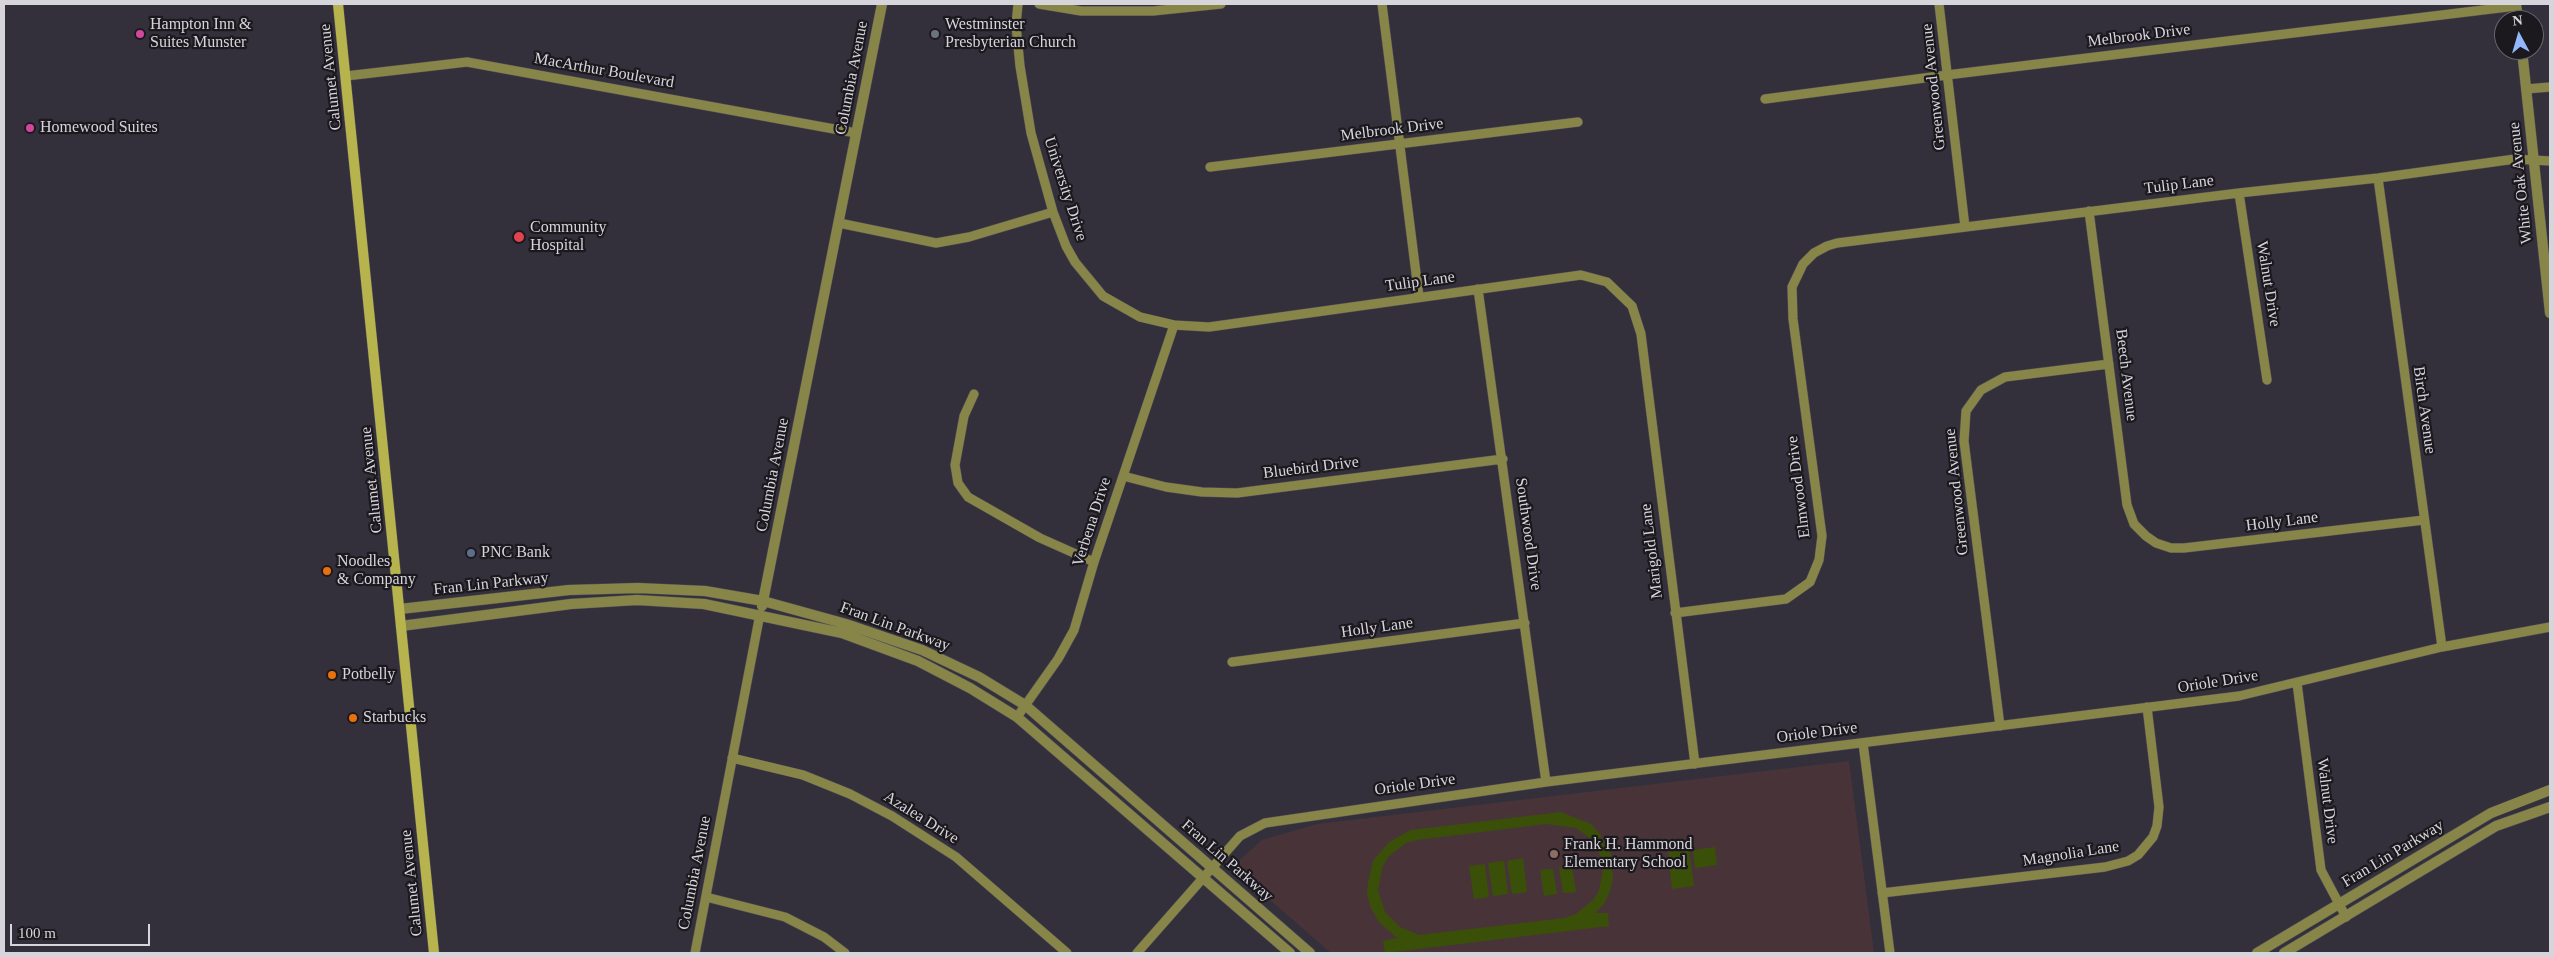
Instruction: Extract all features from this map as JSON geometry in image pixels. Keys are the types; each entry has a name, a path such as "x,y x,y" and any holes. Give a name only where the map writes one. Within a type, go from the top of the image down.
{"main road":[{"name":"Calumet Avenue","path":"338,4 434,953"}],"street":[{"name":"Columbia Avenue","path":"695,953 762,601 882,4"},
{"name":"University Drive","path":"1018,4 1016,24 1023,94 1031,133 1053,212 1070,254 1103,296 1140,317 1174,325"},
{"path":"1039,4 1081,11 1153,11 1221,4"},
{"path":"1382,4 1418,297"},
{"name":"Greenwood Avenue","path":"1939,4 1965,227"},
{"name":"Melbrook Drive","path":"1766,99 2516,5"},
{"name":"White Oak Avenue","path":"2523,60 2550,313"},
{"name":"MacArthur Boulevard","path":"346,76 467,62 856,133"},
{"path":"2526,89 2550,87"},
{"name":"Melbrook Drive","path":"1210,167 1578,122"},
{"name":"Tulip Lane","path":"1814,253 1837,243 2239,192 2378,178 2515,159 2550,161"},
{"name":"Birch Avenue","path":"2378,178 2442,647"},
{"name":"Walnut Drive","path":"2239,192 2267,380"},
{"name":"Beech Avenue","path":"2089,211 2127,505 2134,524 2146,536"},
{"path":"839,223 936,243 969,237 1053,212"},
{"name":"Elmwood Drive","path":"1675,613 1786,599 1810,582 1819,560 1822,536 1791,302 1792,288 1797,275 1803,264 1814,253"},
{"name":"Tulip Lane","path":"1174,325 1210,327 1581,275 1607,282 1632,306 1641,334"},
{"name":"Southwood Drive","path":"1478,290 1503,459 1546,782"},
{"name":"Verbena Drive","path":"1017,717 1058,659 1074,630 1094,562 1174,325"},
{"name":"Marigold Lane","path":"1641,334 1694,764"},
{"name":"Greenwood Avenue","path":"2000,726 1964,441 1966,411 1972,399 1982,390 2005,377 2109,364"},
{"path":"974,394 964,416 955,465 958,483 968,498 1040,538 1094,562"},
{"name":"Bluebird Drive","path":"1123,476 1166,487 1202,492 1237,493 1503,459"},
{"name":"Holly Lane","path":"2146,536 2164,546 2184,548 2424,520"},
{"name":"Fran Lin Parkway","path":"400,609 569,590 638,588 705,591 762,601 846,624 922,650 979,677 1025,705 1310,953"},
{"name":"Fran Lin Parkway","path":"401,626 571,604 637,600 704,604 760,614 842,633 918,661 970,688 1017,717 1290,953"},
{"name":"Holly Lane","path":"1232,662 1525,623"},
{"name":"Oriole Drive","path":"1138,953 1202,877 1240,836 1265,823 1546,782 2239,696 2442,647 2550,626"},
{"name":"Walnut Drive","path":"2297,683 2321,870 2346,917"},
{"name":"Magnolia Lane","path":"1882,893 2105,867 2128,861 2138,855 2153,837 2157,826 2158,806 2147,707"},
{"path":"1863,743 1890,953"},
{"name":"Azalea Drive","path":"732,758 803,775 850,794 892,816 956,857 1067,953"},
{"name":"Fran Lin Parkway","path":"2257,953 2491,813 2550,790"},
{"name":"Fran Lin Parkway","path":"2284,953 2496,826 2550,807"},
{"path":"706,897 785,917 824,936 845,953"}],"shaded area":[{"name":"Frank H. Hammond Elementary School","path":"1849,761 1874,953 1331,953 1232,867 1262,840 1317,824"}],"green space":[{"path":"1561,812 1591,824 1599,833 1611,854 1613,878 1610,891 1604,904 1595,913 1608,913 1609,926 1385,953 1383,941 1397,938 1379,922 1371,908 1367,895 1368,883 1373,861 1389,842 1411,830","holes":["1546,824 1576,828 1590,838 1601,857 1603,870 1599,891 1594,899 1576,914 1565,918 1419,935 1400,927 1385,912 1378,891 1382,868 1388,857 1406,843"]},
{"path":"1715,847 1717,865 1695,868 1693,850"},
{"path":"1689,850 1694,886 1672,889 1668,852"},
{"path":"1523,858 1527,892 1512,894 1507,861"},
{"path":"1504,861 1508,894 1493,896 1488,863"},
{"path":"1485,864 1489,897 1474,899 1469,866"},
{"path":"1572,866 1576,892 1563,893 1559,868"},
{"path":"1553,869 1557,894 1544,896 1540,870"}],"place":[{"name":"Hampton Inn & Suites Munster","path":"140,34"},
{"name":"Westminster Presbyterian Church","path":"935,34"},
{"name":"Homewood Suites","path":"30,128"},
{"name":"Community Hospital","path":"519,237"},
{"name":"PNC Bank","path":"471,553"},
{"name":"Noodles & Company","path":"327,571"},
{"name":"Potbelly","path":"332,675"},
{"name":"Starbucks","path":"353,718"},
{"name":"Frank H. Hammond Elementary School","path":"1554,854"}]}
